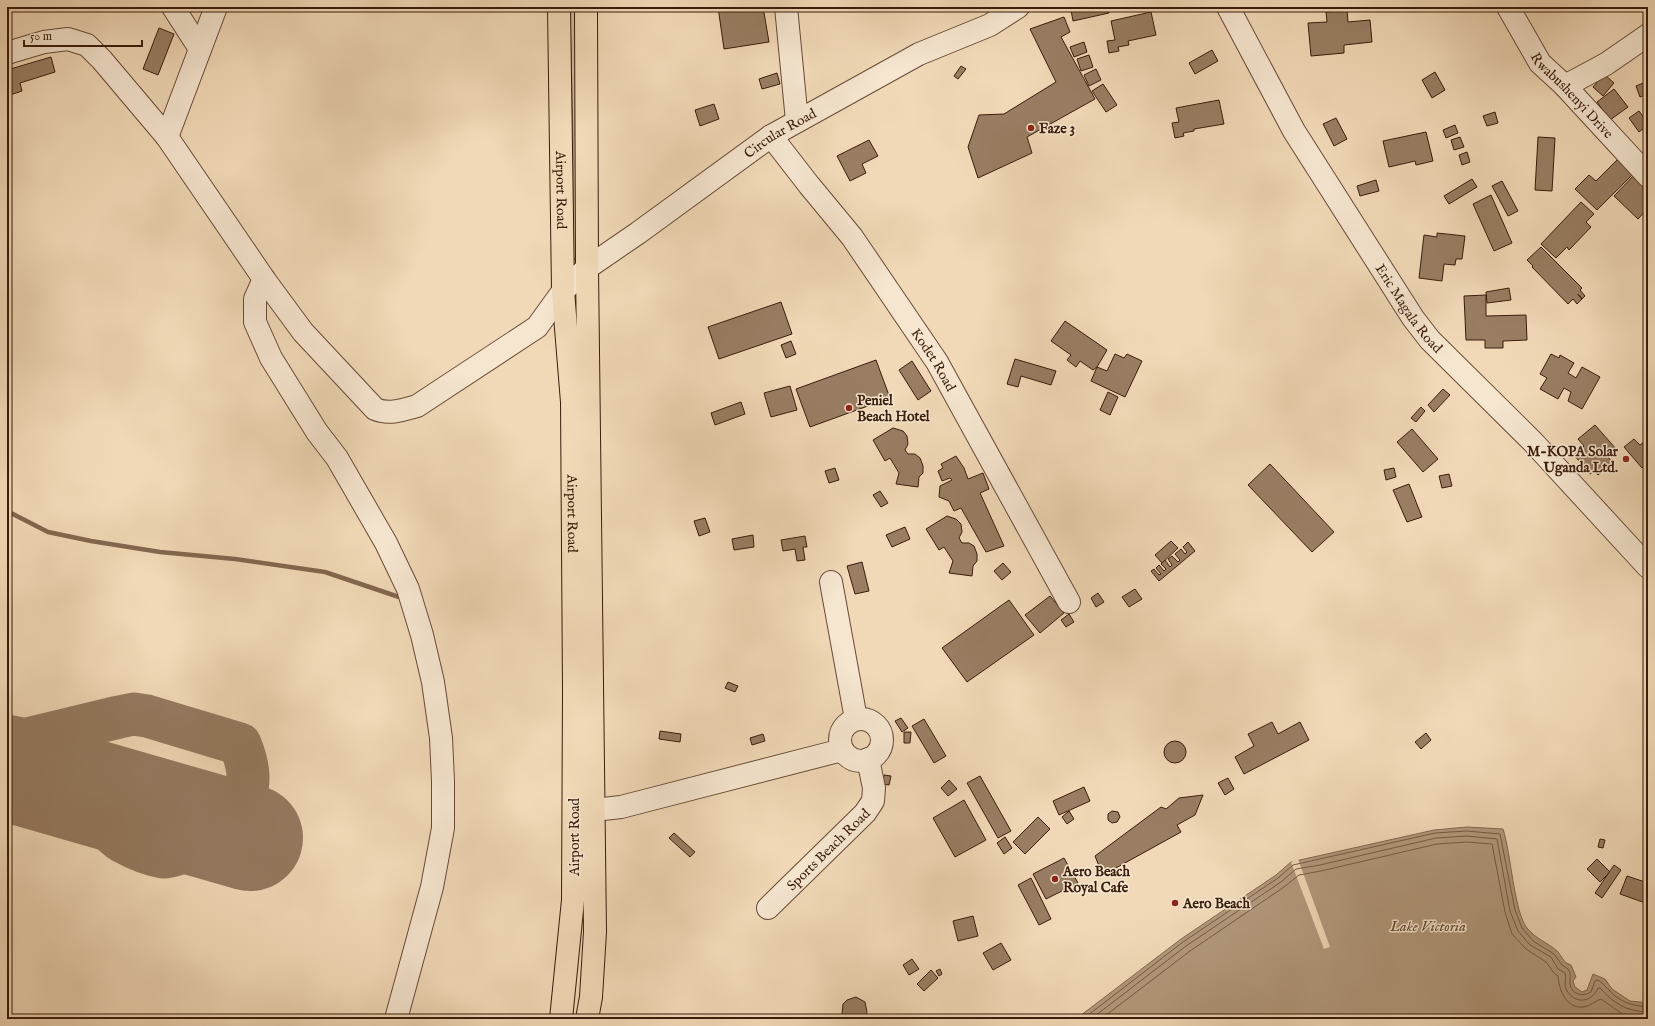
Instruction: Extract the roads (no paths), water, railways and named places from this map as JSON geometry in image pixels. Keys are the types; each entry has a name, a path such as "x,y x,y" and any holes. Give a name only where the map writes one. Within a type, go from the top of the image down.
{"highway":[{"name":"Airport Road","path":"559,7 563,291 572,402 574,863 573,900 561,1019"},
{"name":"Airport Road","path":"586,7 587,268 595,932 591,997 587,1019"}],"street":[{"path":"173,7 200,49"},
{"path":"167,136 216,7"},
{"path":"786,7 797,121"},
{"name":"Circular Road","path":"7,53 44,42 68,39 87,45 102,60 167,136 264,279 303,332 375,409 383,412 402,411 417,406 537,327 563,291 587,268 638,233 771,136 919,54 990,25 1018,7"},
{"name":"Eric Magala Road","path":"1228,7 1294,131 1413,318 1430,340 1533,442 1648,567"},
{"name":"Rwabushenyi Drive","path":"1508,7 1540,63 1565,86 1648,176"},
{"path":"1565,86 1606,64 1648,35"},
{"name":"Kodet Road","path":"771,136 852,237 938,362 1069,602"},
{"path":"264,279 255,299 255,322 271,358 318,432 337,458 386,543 408,589 422,635 433,682 441,738 443,828 432,887 396,1019"},
{"path":"831,582 856,719"},
{"path":"856,719 868,720 878,728 881,735 881,742 875,755 868,759 862,760 851,758 842,750 840,735 843,728 849,723 856,719"},
{"path":"594,810 622,807 842,750"},
{"name":"Sports Beach Road","path":"768,908 865,813 873,801 874,788 868,759"}],"water":[{"name":"Lake Victoria","path":"1467,827 1503,829 1516,896 1523,920 1531,932 1553,948 1559,953 1564,961 1571,965 1576,977 1573,981 1575,987 1582,992 1587,990 1593,974 1605,979 1612,989 1630,1001 1648,1003 1648,1019 1076,1019 1181,939 1276,875 1291,862 1434,830"}],"waterway":[{"path":"7,511 48,532 91,541 160,552 235,559 325,572 399,597"}],"place":[{"name":"Faze 3","path":"1031,128"},
{"name":"Peniel Beach Hotel","path":"849,408"},
{"name":"M-KOPA Solar Uganda Ltd.","path":"1626,459"},
{"name":"Aero Beach Royal Cafe","path":"1055,879"},
{"name":"Aero Beach","path":"1175,903"}]}
